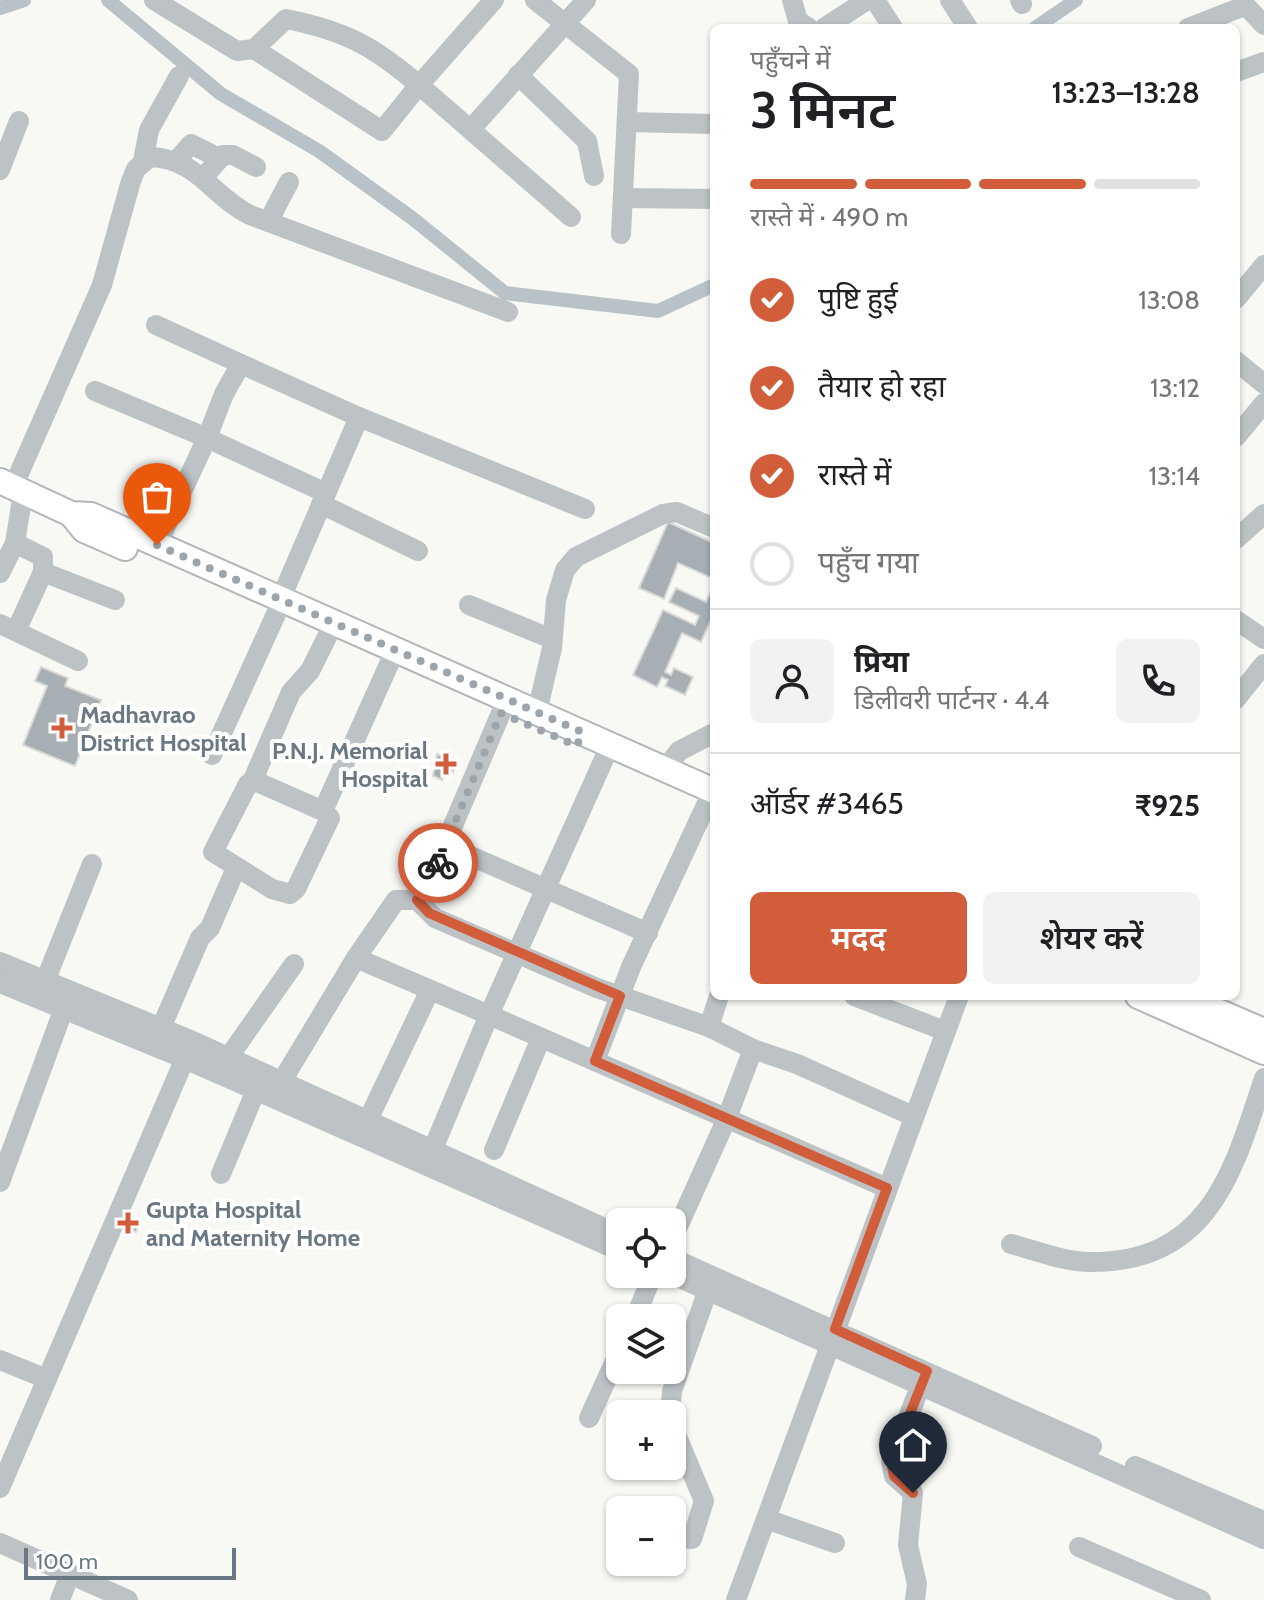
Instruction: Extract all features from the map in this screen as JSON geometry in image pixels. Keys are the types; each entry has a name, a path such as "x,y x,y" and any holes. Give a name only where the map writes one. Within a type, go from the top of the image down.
{"main road":[{"path":"12,487 71,514 91,515 157,545 279,606 328,635 501,713 665,769 710,799"},
{"path":"71,514 84,530 537,712 580,739 604,759 710,799"},
{"path":"1147,1000 1264,1052"},
{"path":"1191,1000 1264,1031"}],"street":[{"path":"154,0 226,47 237,51 254,49 382,131 494,0"},
{"path":"535,0 562,24 626,69 627,122 621,234"},
{"path":"471,129 586,0"},
{"path":"792,0 798,21 803,24"},
{"path":"830,24 867,0"},
{"path":"875,0 890,24"},
{"path":"950,0 965,24"},
{"path":"1198,24 1242,7 1248,8 1264,25"},
{"path":"254,49 285,10 338,30 385,57 571,217"},
{"path":"1240,71 1264,62"},
{"path":"518,75 587,141 594,176"},
{"path":"0,573 15,543 12,487 102,285 131,181 143,161 149,130 179,76"},
{"path":"0,170 19,121"},
{"path":"627,122 710,124"},
{"path":"177,160 191,144 217,157 233,155 256,167"},
{"path":"143,161 150,157 177,160 240,210 508,312"},
{"path":"203,178 217,157"},
{"path":"268,222 289,182"},
{"path":"623,198 710,199"},
{"path":"1240,295 1261,276"},
{"path":"156,325 359,417 585,509"},
{"path":"157,545 224,394 241,364"},
{"path":"1240,364 1264,384"},
{"path":"95,391 207,438 418,551"},
{"path":"1240,432 1264,403"},
{"path":"212,755 359,417"},
{"path":"537,712 552,639 556,600 565,570 576,557 663,514 677,512 710,526"},
{"path":"1240,535 1264,514"},
{"path":"15,543 43,557 43,572 8,628 78,661"},
{"path":"43,572 115,600"},
{"path":"469,605 552,639"},
{"path":"1240,623 1264,639"},
{"path":"252,782 323,811 329,821 294,892 272,889 215,856 213,847 252,782 291,692 310,671 328,635"},
{"path":"323,811 390,662"},
{"path":"1240,694 1264,664"},
{"path":"282,1081 356,958 396,900 417,900 423,896 501,713"},
{"path":"665,769 679,751 710,735"},
{"path":"433,1149 489,1015 604,759"},
{"path":"595,1061 648,933 710,804"},
{"path":"445,845 648,933"},
{"path":"46,979 92,864"},
{"path":"161,1028 200,938 210,928 236,868"},
{"path":"417,900 435,918 620,996 709,1027 753,1049 797,1064 913,1116"},
{"path":"356,958 887,1188"},
{"path":"0,962 161,1028 189,1050 256,1090 606,1245"},
{"path":"228,1058 294,964"},
{"path":"0,983 189,1050 228,1058 606,1229"},
{"path":"368,1120 430,990"},
{"path":"709,1027 718,1000"},
{"path":"864,1000 945,1031"},
{"path":"736,1600 957,1000"},
{"path":"0,1182 64,1008"},
{"path":"494,1150 541,1038"},
{"path":"686,1209 727,1118 753,1049"},
{"path":"0,1488 189,1050"},
{"path":"1011,1244 1087,1262 1125,1258 1169,1245 1188,1234 1204,1216 1231,1170 1264,1078"},
{"path":"221,1174 256,1090"},
{"path":"686,1265 832,1337 924,1378 1264,1521"},
{"path":"686,1280 832,1337"},
{"path":"671,1400 708,1290"},
{"path":"0,1360 47,1379"},
{"path":"924,1378 1264,1539"},
{"path":"915,1600 917,1584 908,1545 913,1493 890,1469 924,1378"},
{"path":"589,1418 606,1381"},
{"path":"686,1456 704,1496 692,1539 686,1538"},
{"path":"766,1519 835,1543"},
{"path":"0,1543 128,1600"},
{"path":"1079,1547 1192,1598"},
{"path":"60,1600 70,1574"}],"building":[{"path":"668,522 710,541 710,577 678,563 664,599 639,588"},
{"path":"676,588 706,602 710,593 710,622 701,642 682,633 665,672 671,675 674,668 693,677 685,695 665,686 668,680 662,677 657,687 633,675 663,610 695,625 699,616 669,602"},
{"path":"41,667 68,678 65,686 101,700 75,766 23,745 47,686 35,681"},
{"path":"437,754 457,762 453,772 445,769 442,780 433,776"},
{"path":"120,1215 140,1223 136,1232 116,1224"}],"waterway":[{"path":"0,8 24,0"},
{"path":"108,0 221,94 319,151 412,218 505,293 658,311 710,287"},
{"path":"1041,24 1076,0"}],"way so far":[{"path":"157,545 582,732 577,746 501,713 438,863"}],"place":[{"name":"Madhavrao District Hospital","path":"62,728"},
{"name":"P.N.J. Memorial Hospital","path":"446,764"},
{"name":"Gupta Hospital and Maternity Home","path":"128,1223"}],"route":[{"path":"438,863 423,896 417,900 435,918 620,996 595,1061 887,1188 835,1329 927,1371 890,1469 913,1493"}]}
